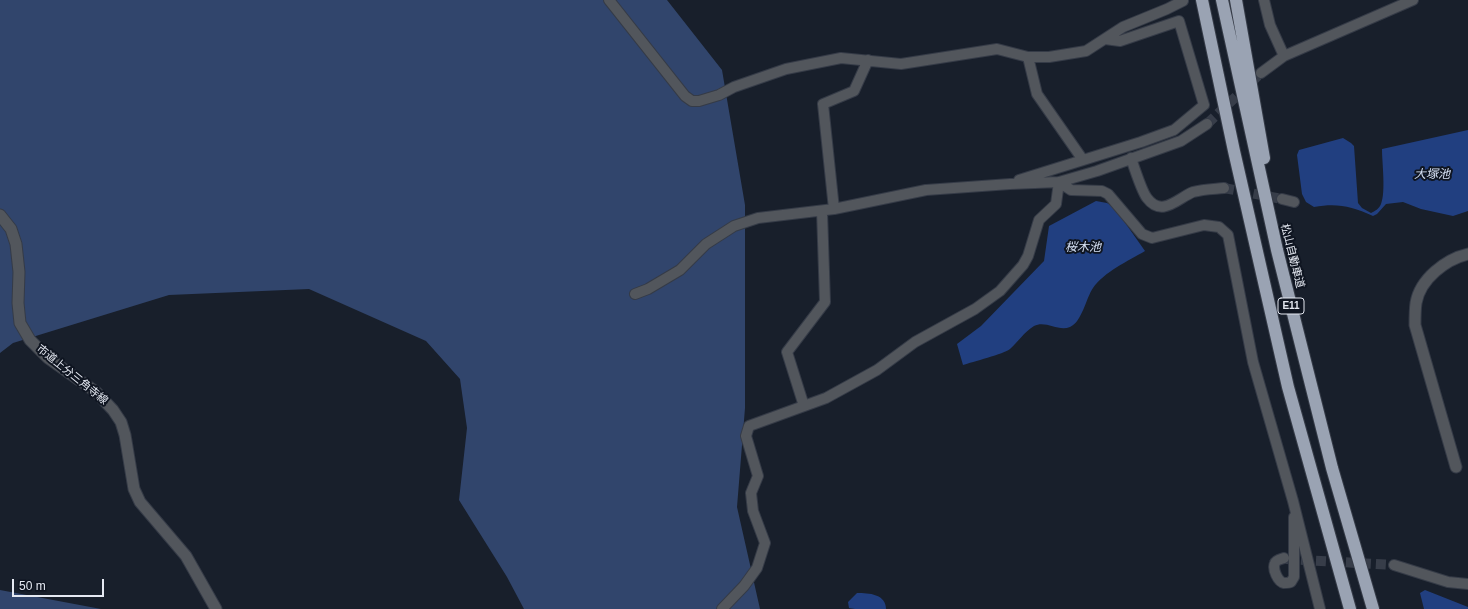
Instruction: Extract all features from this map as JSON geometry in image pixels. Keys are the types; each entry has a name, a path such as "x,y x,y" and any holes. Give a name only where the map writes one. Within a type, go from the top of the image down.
{"highway":[{"name":"E11","path":"1202,0 1234,151 1288,387 1350,609"},
{"name":"松山自動車道","path":"1222,0 1277,250 1332,468 1373,609"},
{"path":"1236,0 1262,145 1277,250"}],"street":[{"path":"609,0 685,96 692,100 699,101 719,95 734,87 786,69 841,58 901,64 996,49 1028,57 1049,57 1086,51 1123,27 1166,5 1183,1"},
{"path":"1264,0 1270,25 1284,56"},
{"path":"1261,73 1284,56 1413,0"},
{"path":"1010,184 1036,174 1174,130 1204,105 1179,21 1120,41 1105,39"},
{"path":"1028,57 1037,94 1083,160"},
{"path":"834,209 823,104 854,91 868,60"},
{"path":"635,294 648,289 680,270 706,244 734,226 758,218 834,209 926,190 1059,182 1097,171 1181,141 1207,124"},
{"path":"1131,158 1146,198 1155,205 1166,207 1193,192 1224,188"},
{"path":"722,609 744,586 757,568 765,542 753,511 751,493 758,476 746,436 749,426 826,398 877,370 915,342 975,309 1000,291 1023,265 1028,256 1039,220 1056,204 1059,182"},
{"path":"1059,182 1071,190 1102,191 1108,194 1142,234 1152,238 1204,225 1219,227 1228,235 1252,362 1293,501 1320,609"},
{"path":"1282,199 1294,202"},
{"path":"804,406 786,352 825,302 822,211"},
{"name":"市道上分三角寺線","path":"0,215 11,229 16,244 19,272 18,303 20,323 30,340 48,358 96,392 113,410 121,422 125,435 134,489 140,502 186,556 216,609"},
{"path":"1456,467 1415,325 1416,302 1424,283 1444,264 1468,254"},
{"path":"1284,558 1276,561 1274,564 1279,580 1282,583 1291,582 1294,577 1293,501"},
{"path":"1394,565 1448,582 1468,584"}],"shaded area":[{"path":"0,0 667,0 722,70 745,205 745,408 737,507 760,609 524,609 507,577 459,500 467,428 460,379 426,341 309,289 169,295 13,343 0,353"},
{"path":"0,590 101,609 0,609"}],"water":[{"name":"大塚池","path":"1468,130 1468,211 1453,216 1421,209 1403,202 1386,204 1377,214 1373,216 1344,206 1330,205 1314,207 1306,202 1302,194 1297,155 1299,150 1343,138 1354,146 1358,203 1362,208 1371,213 1379,207 1382,199 1384,185 1382,149"},
{"name":"桜木池","path":"1096,201 1107,203 1114,207 1145,251 1117,267 1098,282 1090,292 1078,320 1070,327 1061,328 1043,324 1034,326 1007,351 963,365 957,344 981,326 1044,261 1049,226"},
{"path":"1425,590 1468,607 1468,609 1424,609 1420,593"},
{"path":"857,593 867,593 880,597 885,604 886,609 849,608 848,602"}],"tunnel":[{"path":"1207,124 1261,73"},
{"path":"1224,188 1282,199"},
{"path":"1286,559 1394,565"}]}
